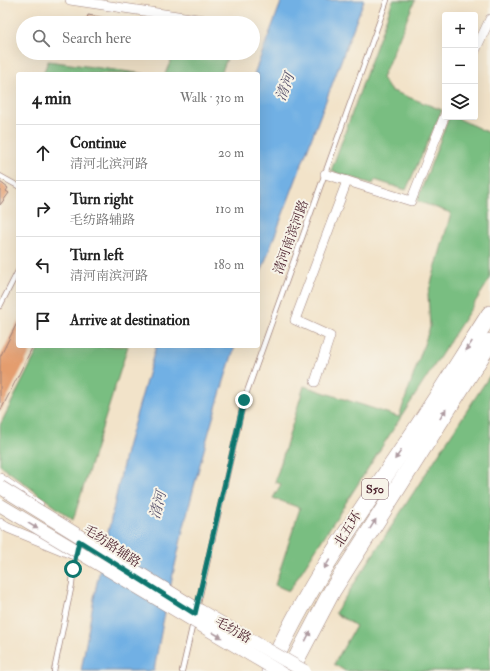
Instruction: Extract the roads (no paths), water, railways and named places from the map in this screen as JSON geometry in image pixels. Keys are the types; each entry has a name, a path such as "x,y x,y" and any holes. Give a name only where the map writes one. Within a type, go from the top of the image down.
{"highway":[{"name":"北五环","path":"270,671 278,652 316,583 356,516 403,449 490,314"},
{"name":"北五环","path":"290,671 332,591 490,342"}],"main road":[{"name":"毛纺路","path":"0,487 200,611 304,671"},
{"name":"毛纺路","path":"0,505 278,671"}],"street":[{"path":"70,0 177,16"},
{"path":"476,48 490,19"},
{"path":"325,174 411,201 443,120"},
{"path":"315,382 330,336 295,320 347,181"},
{"name":"毛纺路辅路","path":"0,478 44,508 77,548"},
{"name":"毛纺路辅路","path":"0,523 8,528 77,548 87,547 195,614"}],"lane":[{"name":"清河南滨河路","path":"182,671 244,400 387,0"},
{"path":"0,176 16,185"},
{"path":"0,306 16,275"},
{"path":"54,671 72,584 77,548"}],"water":[{"name":"清河","path":"282,0 364,0 260,275 260,72 255,72"},
{"name":"清河","path":"155,348 234,348 199,466 170,589 154,671 81,671 96,587 126,451"}]}
